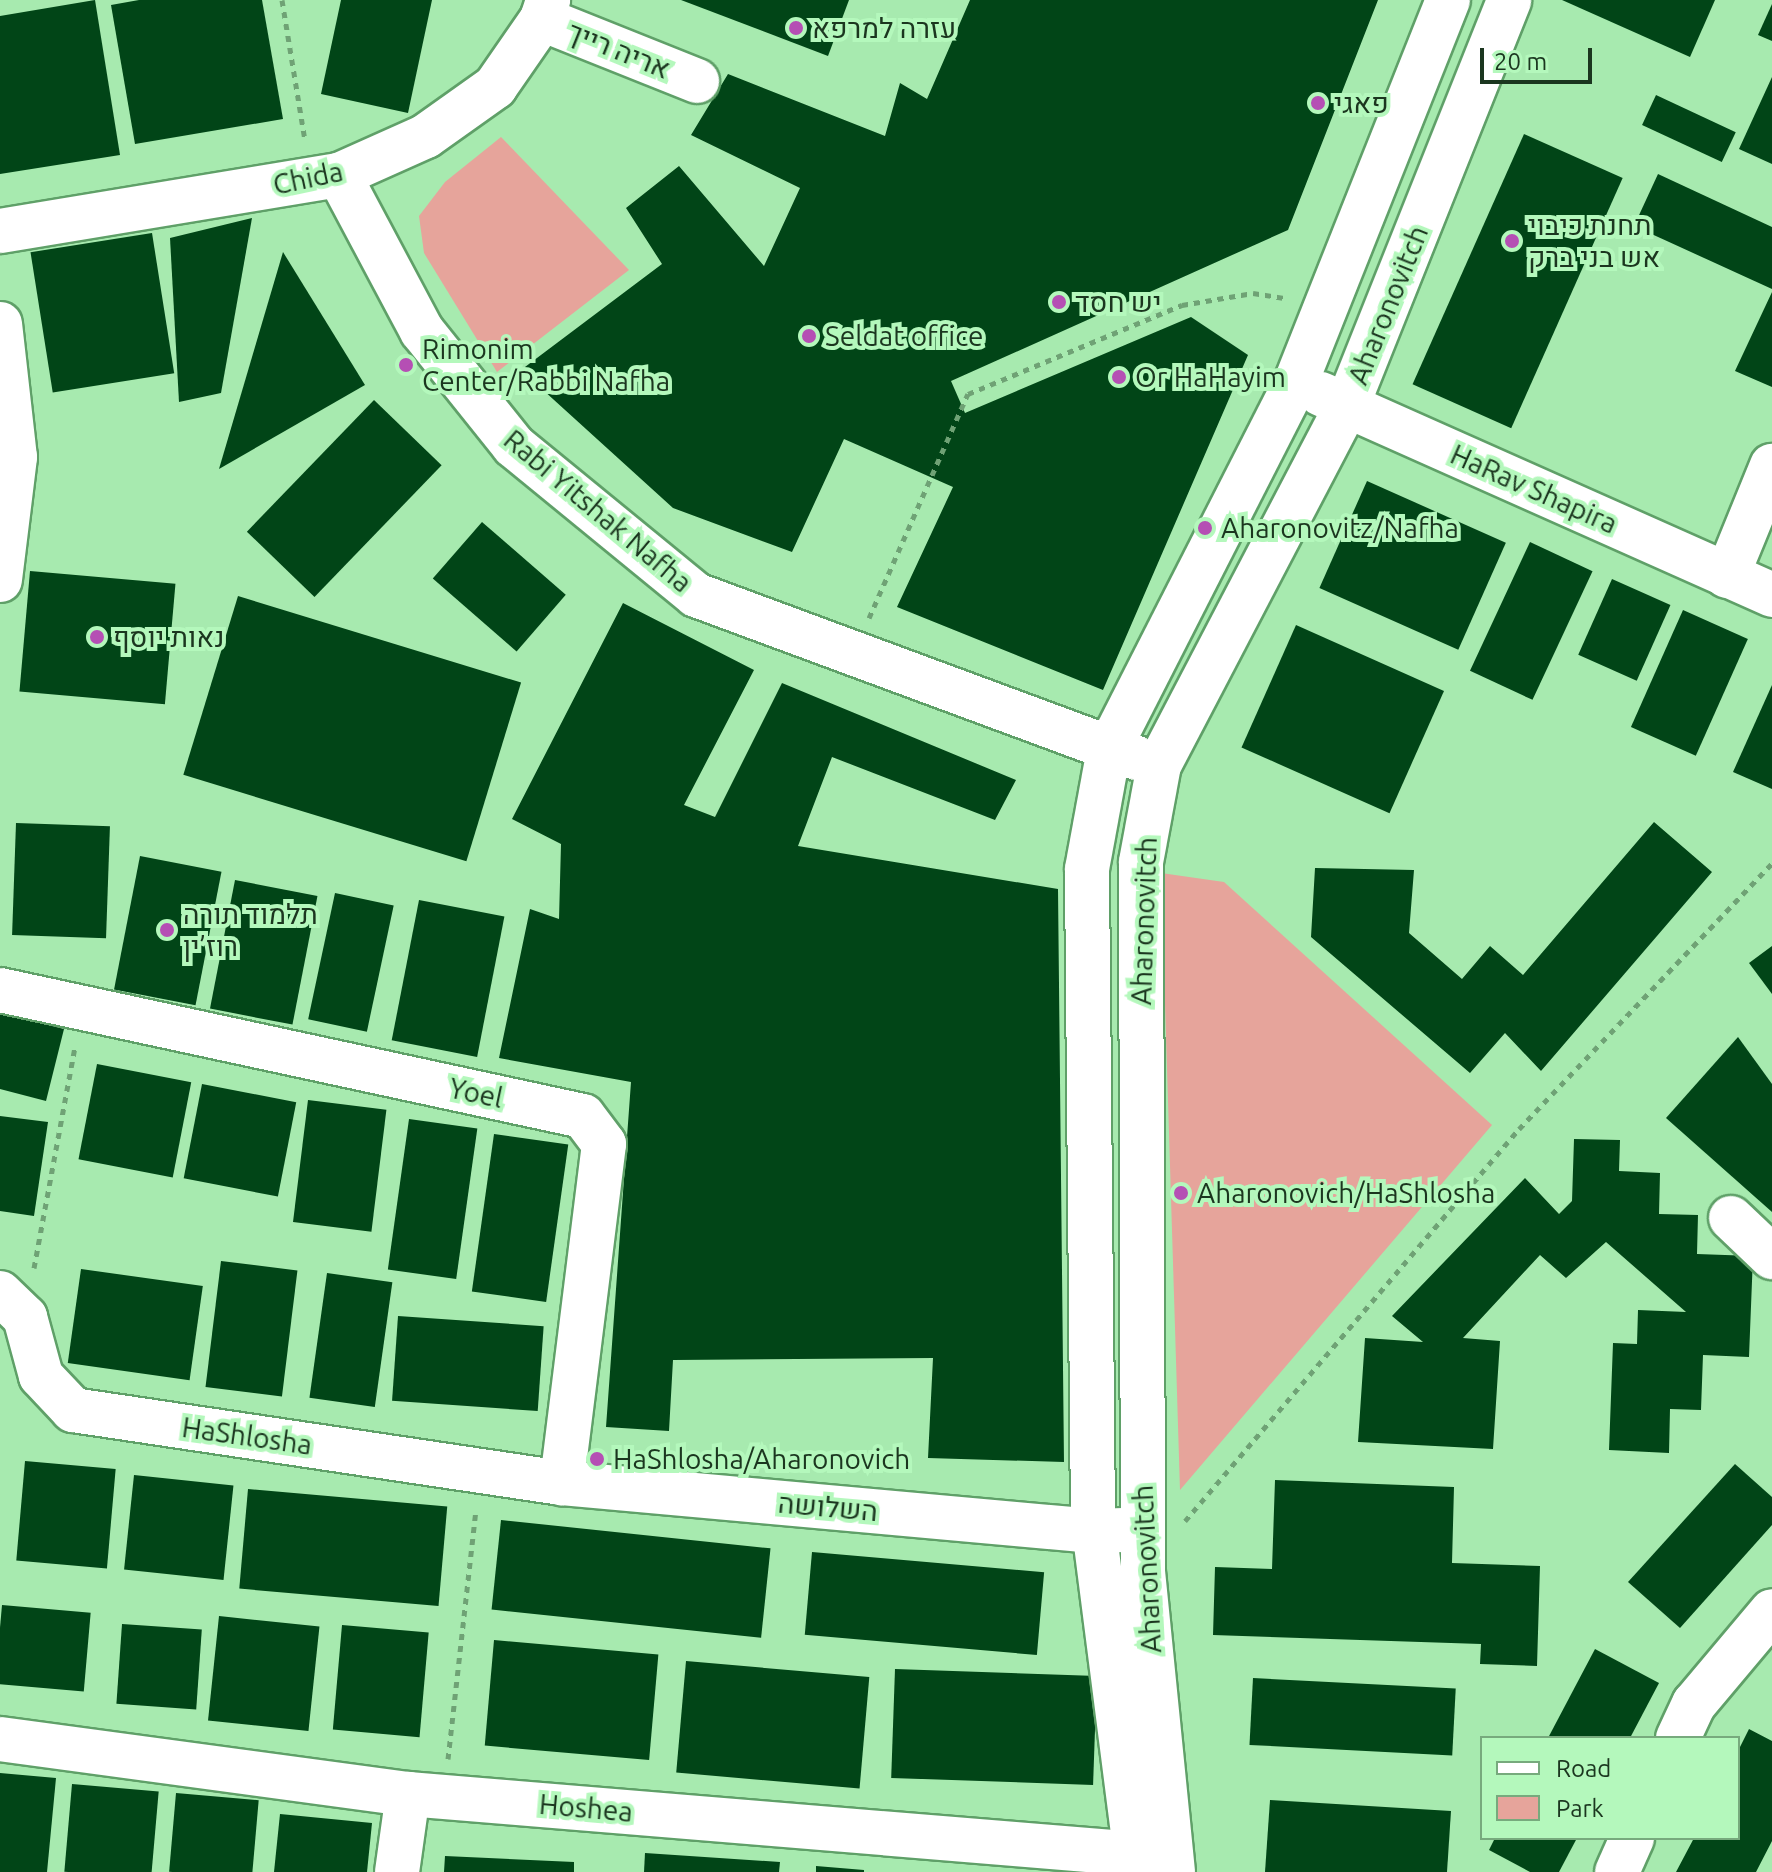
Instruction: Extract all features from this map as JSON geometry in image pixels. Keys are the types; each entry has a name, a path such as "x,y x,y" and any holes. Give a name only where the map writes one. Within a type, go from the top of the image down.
{"street":[{"name":"Aharonovitch","path":"1155,1866 1094,1531 1087,869 1109,749 1296,382 1448,0"},
{"name":"Aharonovitch","path":"1155,1866 1143,1571 1163,1526 1141,862 1159,765 1347,406 1509,0"},
{"name":"Chida","path":"0,231 325,178 426,136 495,87 545,10"},
{"name":"אריה רייך","path":"545,10 697,81"},
{"name":"Rabi Yitshak Nafha","path":"325,178 422,331 514,446 696,595 1159,765"},
{"path":"0,324 15,457 0,580"},
{"name":"HaRav Shapira","path":"1296,382 1772,595"},
{"path":"1727,576 1772,466"},
{"name":"Yoel","path":"0,990 583,1116 604,1144 562,1483"},
{"path":"1731,1218 1772,1257"},
{"name":"HaShlosha","path":"12,1305 41,1376 73,1410 562,1483"},
{"name":"השלושה","path":"562,1483 1094,1531 1163,1526"},
{"path":"1679,1736 1694,1704 1772,1611"},
{"name":"Hoshea","path":"0,1739 426,1795 1155,1866"},
{"path":"397,1872 426,1795"},
{"path":"1617,1872 1631,1840"}],"path":[{"path":"282,0 325,178"},
{"path":"854,654 904,533 968,394 1182,305 1253,293 1327,304"},
{"path":"1163,1526 1519,1129 1772,863"},
{"path":"12,1305 82,1010"},
{"path":"426,1795 481,1471"}],"green space":[{"path":"501,137 629,270 497,372 424,253 419,216 445,182"},
{"path":"1161,873 1224,882 1492,1125 1180,1490"}],"building":[{"path":"95,0 120,155 0,174 0,16"},
{"path":"139,0 262,0 283,119 135,144 111,5"},
{"path":"341,0 432,0 408,113 321,94"},
{"name":"עזרה למרפא","path":"681,0 849,0 828,56"},
{"name":"Seldat office","path":"970,0 1378,0 1288,230 951,381 965,413 1191,317 1248,355 1103,690 897,607 953,487 844,439 792,552 673,508 521,370 662,264 626,208 679,166 764,266 800,188 691,135 728,74 885,136 900,83 927,99"},
{"path":"1562,0 1715,0 1690,57"},
{"path":"1772,4 1772,41 1758,35"},
{"path":"1772,77 1772,164 1739,149"},
{"path":"1656,95 1736,132 1722,162 1642,125"},
{"path":"1524,134 1623,178 1511,428 1413,384"},
{"path":"1658,174 1772,227 1772,289 1634,226"},
{"path":"252,218 221,393 179,402 170,238"},
{"path":"152,233 174,373 53,392 31,252"},
{"path":"283,252 365,385 219,469"},
{"path":"1772,292 1772,387 1735,371"},
{"path":"374,400 442,465 314,597 247,532"},
{"path":"1367,481 1506,543 1458,650 1319,588"},
{"path":"482,522 566,595 517,651 433,579"},
{"path":"1530,542 1593,571 1533,700 1470,671"},
{"name":"נאות יוסף","path":"30,571 175,584 165,704 19,692"},
{"path":"1612,579 1670,605 1637,681 1578,655"},
{"path":"238,596 521,683 466,861 183,775"},
{"path":"623,603 754,670 684,805 715,817 782,683 1016,780 995,820 832,757 798,846 1058,889 1064,1462 928,1458 933,1358 673,1360 669,1431 606,1427 631,1082 499,1058 530,909 559,919 561,844 512,819"},
{"path":"1683,610 1748,639 1696,756 1631,727"},
{"path":"1296,625 1444,691 1389,813 1241,747"},
{"path":"1772,685 1772,789 1733,772"},
{"path":"1654,822 1712,872 1541,1071 1505,1033 1470,1073 1311,937 1315,868 1414,870 1409,933 1462,979 1490,946 1523,975"},
{"path":"16,823 110,826 106,938 12,935"},
{"name":"תלמוד תורה רוז’ין","path":"140,856 221,872 196,1005 114,990"},
{"path":"235,880 317,896 292,1025 210,1009"},
{"path":"335,893 394,905 367,1032 308,1019"},
{"path":"419,900 504,917 477,1057 392,1040"},
{"path":"1772,946 1772,994 1749,963"},
{"path":"0,1013 64,1029 46,1101 0,1089"},
{"path":"1738,1037 1772,1084 1772,1212 1666,1118"},
{"path":"97,1064 191,1082 173,1178 78,1159"},
{"path":"202,1084 296,1102 278,1197 184,1178"},
{"path":"308,1100 386,1110 371,1232 293,1222"},
{"path":"0,1116 48,1122 34,1216 0,1211"},
{"path":"409,1119 477,1129 456,1279 388,1270"},
{"path":"494,1134 568,1144 546,1302 472,1291"},
{"path":"1574,1139 1620,1140 1619,1171 1660,1173 1659,1214 1698,1215 1697,1254 1753,1256 1749,1357 1703,1355 1701,1410 1670,1409 1669,1453 1609,1450 1613,1343 1637,1344 1638,1310 1686,1312 1606,1242 1566,1278 1540,1255 1463,1338 1500,1341 1493,1449 1358,1442 1365,1338 1423,1342 1392,1316 1525,1178 1559,1214 1572,1201"},
{"path":"221,1261 297,1270 282,1396 206,1387"},
{"path":"81,1269 203,1286 190,1380 68,1363"},
{"path":"327,1273 392,1282 375,1407 309,1398"},
{"path":"398,1316 544,1326 538,1411 392,1401"},
{"path":"25,1461 116,1469 107,1569 16,1561"},
{"path":"1735,1464 1772,1497 1772,1525 1680,1628 1628,1582"},
{"path":"134,1475 233,1485 224,1580 124,1569"},
{"path":"1275,1480 1454,1487 1452,1563 1540,1566 1537,1666 1480,1664 1481,1644 1213,1635 1215,1567 1272,1569"},
{"path":"248,1489 447,1506 439,1606 239,1589"},
{"path":"501,1520 771,1548 761,1638 492,1610"},
{"path":"812,1552 1044,1572 1037,1655 805,1635"},
{"path":"2,1605 91,1613 84,1691 0,1684"},
{"path":"219,1616 319,1627 308,1731 208,1720"},
{"path":"122,1624 202,1630 196,1709 116,1704"},
{"path":"342,1625 429,1633 420,1737 333,1730"},
{"path":"494,1640 658,1654 649,1760 485,1746"},
{"path":"1595,1649 1659,1683 1631,1736 1549,1736"},
{"path":"686,1661 869,1677 860,1789 676,1773"},
{"path":"895,1669 1097,1676 1093,1785 891,1778"},
{"path":"1253,1678 1456,1689 1452,1756 1249,1745"},
{"path":"1749,1729 1772,1741 1772,1841 1756,1872 1676,1872 1693,1840 1740,1840 1740,1747"},
{"path":"0,1773 56,1778 47,1872 0,1872"},
{"path":"72,1784 159,1792 152,1872 64,1872"},
{"path":"176,1793 259,1800 252,1872 169,1872"},
{"path":"1270,1800 1451,1811 1447,1872 1265,1872"},
{"path":"280,1814 372,1823 367,1872 274,1872"},
{"path":"1494,1840 1576,1840 1559,1872 1530,1872 1489,1850"},
{"path":"645,1853 780,1862 779,1872 644,1872"},
{"path":"445,1856 574,1862 574,1872 444,1872"},
{"path":"816,1866 864,1870 864,1872 816,1872"}],"place":[{"name":"עזרה למרפא","path":"796,28"},
{"name":"פאגי","path":"1318,103"},
{"name":"תחנת כיבוי אש בני ברק","path":"1512,241"},
{"name":"יש חסד","path":"1059,302"},
{"name":"Seldat office","path":"809,336"},
{"name":"Rimonim Center/Rabbi Nafha","path":"406,365"},
{"name":"Or HaHayim","path":"1119,377"},
{"name":"Aharonovitz/Nafha","path":"1205,528"},
{"name":"נאות יוסף","path":"97,637"},
{"name":"תלמוד תורה רוז’ין","path":"167,930"},
{"name":"Aharonovich/HaShlosha","path":"1181,1193"},
{"name":"HaShlosha/Aharonovich","path":"597,1459"}]}
